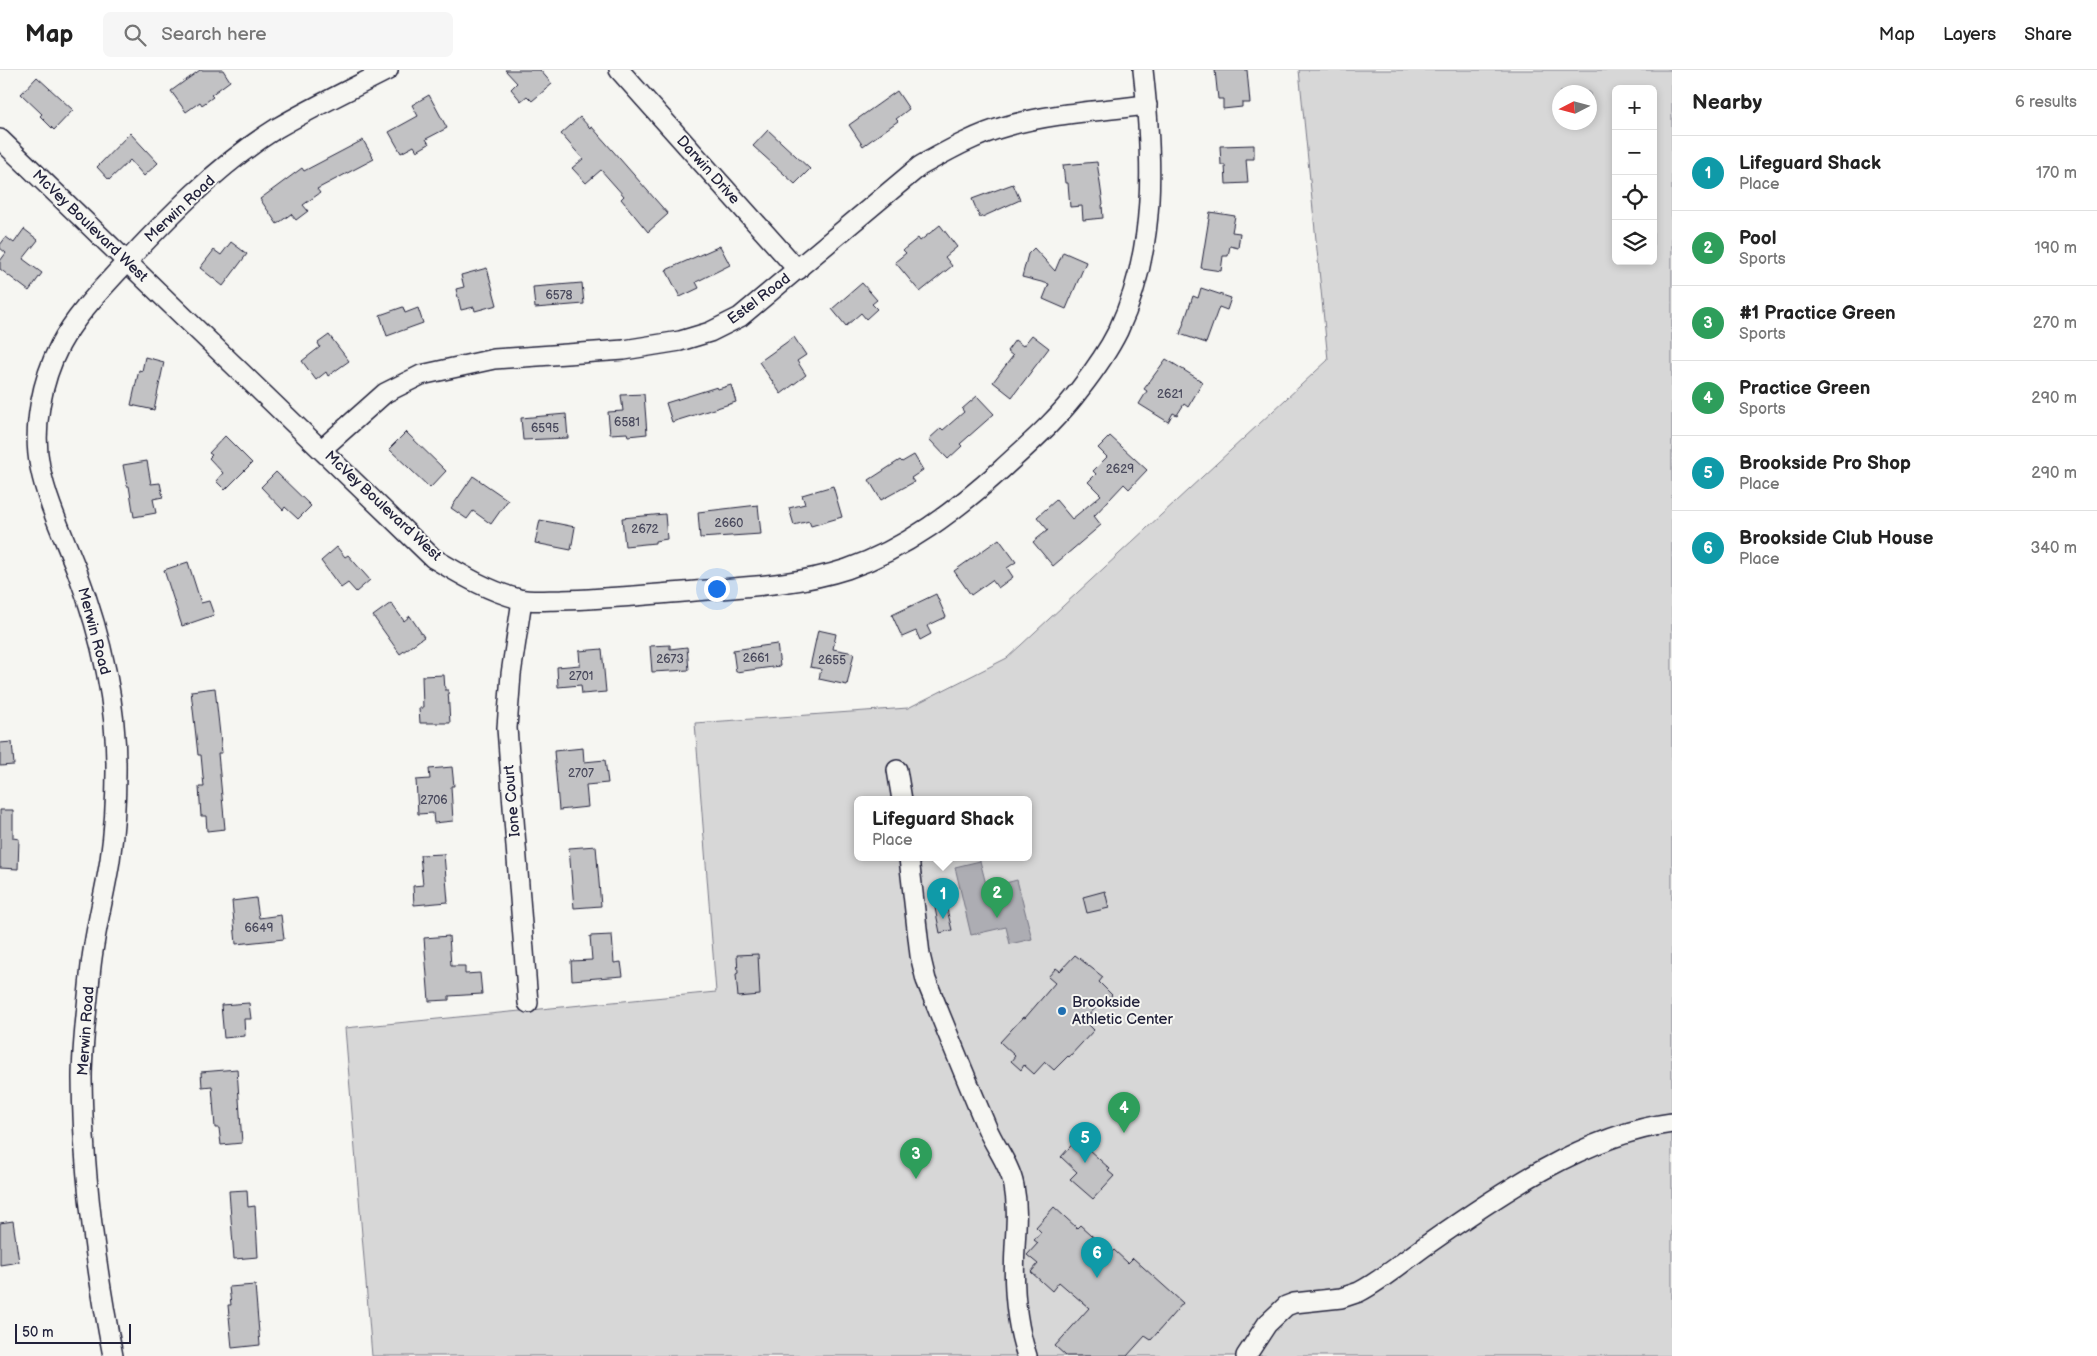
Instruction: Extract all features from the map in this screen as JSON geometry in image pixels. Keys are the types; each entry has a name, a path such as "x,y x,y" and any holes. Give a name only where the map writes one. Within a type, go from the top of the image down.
{"street":[{"name":"Merwin Road","path":"113,1356 97,1270 87,1193 82,1075 94,942 111,857 116,771 113,705 98,637 79,576 56,520 40,466 38,439 40,412 47,380 59,347 78,316 142,244 233,159 278,128 388,70"},
{"name":"Darwin Drive","path":"619,70 798,270"},
{"name":"McVey Boulevard West","path":"0,139 433,558 497,592 522,600 595,599 763,585 810,578 846,569 885,553 951,512 1046,428 1080,391 1117,332 1139,270 1147,230 1151,182 1144,70"},
{"name":"Estel Road","path":"322,449 385,393 421,375 494,359 624,350 680,342 710,332 740,317 920,166 951,148 1006,126 1046,117 1147,105"},
{"name":"Ione Court","path":"522,600 511,674 507,728 528,1003"},
{"path":"897,770 901,796"},
{"path":"908,861 922,966 979,1108 1014,1183 1017,1212 1015,1294 1019,1326 1027,1356"},
{"path":"1246,1356 1267,1324 1286,1306 1294,1303 1341,1298 1360,1292 1466,1218 1554,1164 1601,1142 1636,1131 1672,1123"}],"shaded area":[{"path":"1299,70 1672,70 1672,1356 372,1356 345,1028 716,992 695,723 908,708 1007,658 1328,360"},
{"path":"980,861 987,888 1017,880 1032,939 1010,944 1006,927 971,935 955,867"}],"building":[{"path":"200,70 223,70 230,81 211,95 213,97 202,105 200,102 186,112 171,91"},
{"path":"505,70 540,70 552,84 532,101 527,96 521,101 511,89 517,83"},
{"path":"1215,70 1247,70 1250,103 1242,103 1242,107 1223,109 1223,99 1218,99"},
{"path":"37,77 73,110 54,130 40,116 42,114 21,94"},
{"path":"897,91 909,109 896,119 898,121 863,146 849,125"},
{"path":"429,95 447,128 426,139 429,144 417,151 414,146 401,153 389,132 418,116 412,105"},
{"path":"580,117 590,128 592,127 668,214 648,232 621,199 624,196 601,170 586,183 572,168 583,159 561,134"},
{"path":"768,130 810,169 795,184 753,146"},
{"path":"130,133 158,163 144,176 130,160 109,180 97,167"},
{"path":"363,140 374,159 317,189 320,193 303,205 308,211 296,220 291,214 277,224 260,199 302,168 304,171"},
{"path":"1254,145 1254,159 1246,159 1248,183 1226,184 1225,165 1221,165 1220,146"},
{"path":"1097,162 1103,218 1083,220 1082,206 1070,207 1068,183 1065,183 1063,165"},
{"path":"1013,184 1020,200 980,218 972,199"},
{"path":"1210,212 1235,216 1232,232 1240,233 1238,248 1230,246 1228,256 1223,256 1221,271 1201,268"},
{"path":"940,225 957,247 945,257 952,266 920,292 895,262 906,253 903,250 918,238 920,241"},
{"path":"24,229 38,240 23,259 42,273 29,291 0,269 0,261 6,253 0,248 0,245 6,237 14,243"},
{"path":"231,242 247,254 223,286 200,268 214,250 221,255"},
{"path":"720,246 730,265 696,282 699,288 680,297 666,270"},
{"path":"1034,248 1055,271 1063,252 1086,262 1066,309 1043,299 1049,284 1022,277 1028,254"},
{"path":"487,268 497,305 475,311 474,307 461,310 456,289 464,287 461,275"},
{"path":"582,283 584,304 535,308 533,287"},
{"path":"862,283 877,300 872,304 877,309 866,319 861,313 846,326 832,309"},
{"path":"1201,288 1231,298 1227,310 1219,307 1206,343 1180,334 1193,296 1198,298"},
{"path":"403,307 405,313 418,308 423,323 387,336 380,315"},
{"path":"329,335 349,361 328,376 326,372 316,380 302,361 320,347 318,343"},
{"path":"1032,335 1049,348 1012,397 993,382 1013,356 1007,351 1015,340 1023,346"},
{"path":"794,337 806,355 797,361 806,375 781,394 759,362"},
{"path":"145,357 164,362 154,410 131,405 139,370 142,371"},
{"path":"1166,359 1203,382 1188,407 1184,404 1177,415 1173,413 1168,422 1139,404 1147,391 1144,389"},
{"path":"731,385 736,402 672,422 666,403 717,387 718,389"},
{"path":"644,394 647,434 628,436 627,433 610,434 608,412 623,411 621,395"},
{"path":"977,396 994,414 960,444 962,446 948,459 929,439 964,412 962,409"},
{"path":"566,414 568,438 523,440 521,418"},
{"path":"406,432 446,471 430,488 389,449"},
{"path":"225,436 252,463 225,490 216,481 223,473 209,458 212,455 209,453"},
{"path":"1110,436 1147,470 1129,489 1124,484 1094,516 1101,525 1053,566 1033,542 1048,530 1037,517 1056,500 1072,519 1101,495 1088,482 1096,474 1093,471 1107,457 1098,448"},
{"path":"914,455 923,470 911,478 914,482 881,500 869,480 900,460 902,462"},
{"path":"147,461 151,484 160,483 163,497 153,499 156,513 134,517 129,486 127,486 123,465"},
{"path":"276,472 311,506 298,519 285,507 283,510 261,487"},
{"path":"473,476 508,500 491,524 473,511 467,519 451,508"},
{"path":"833,486 842,517 811,526 809,521 794,525 789,508 805,504 802,495"},
{"path":"758,505 761,534 700,538 698,512"},
{"path":"665,514 667,539 655,541 655,543 625,546 622,518"},
{"path":"540,520 575,527 571,550 535,543"},
{"path":"999,539 1016,562 1007,568 1013,577 998,588 992,580 971,595 954,571"},
{"path":"337,547 345,557 348,555 370,580 356,592 348,583 341,588 321,561"},
{"path":"188,562 201,603 209,601 214,615 182,626 164,570"},
{"path":"936,594 946,617 927,626 931,634 920,640 916,631 902,637 892,615"},
{"path":"391,603 404,621 410,616 424,637 400,654 373,616"},
{"path":"818,630 836,634 833,649 854,653 847,685 819,679 821,669 810,667"},
{"path":"777,644 780,666 736,672 733,650"},
{"path":"670,645 670,649 687,647 689,670 652,672 650,646"},
{"path":"602,649 606,692 582,694 581,685 558,687 557,667 580,665 579,651"},
{"path":"444,675 445,690 448,690 450,723 420,723 419,708 423,708 422,676"},
{"path":"215,688 222,753 218,753 225,829 207,831 206,816 201,816 199,787 204,787 201,755 198,755 191,691"},
{"path":"12,742 14,765 0,766 0,743"},
{"path":"583,748 584,762 605,760 608,783 586,785 588,807 559,810 554,751"},
{"path":"452,767 454,786 451,786 453,821 434,823 433,813 418,814 416,780 430,779 429,769"},
{"path":"0,810 13,810 13,838 19,839 18,869 0,868"},
{"path":"596,846 601,906 574,908 569,848"},
{"path":"444,854 448,902 414,905 413,886 423,885 420,855"},
{"path":"1105,891 1109,908 1087,913 1083,897"},
{"path":"256,898 259,918 281,915 284,939 236,944 232,901"},
{"path":"946,905 952,930 940,933 935,908"},
{"path":"612,935 614,963 621,962 623,976 572,980 571,961 592,960 590,936"},
{"path":"449,936 451,966 465,966 465,974 480,973 482,994 449,996 449,1000 429,1001 424,938"},
{"path":"758,954 760,995 738,997 737,955"},
{"name":"Brookside Athletic Center","path":"1075,955 1103,977 1099,982 1112,995 1104,1004 1101,1002 1084,1020 1094,1030 1054,1070 1045,1062 1034,1074 1024,1065 1021,1070 1011,1061 1015,1056 1000,1042 1023,1017 1025,1018 1055,983 1048,977 1056,968 1060,971"},
{"path":"249,1003 251,1019 244,1019 245,1036 224,1038 221,1005"},
{"path":"237,1069 242,1143 221,1145 219,1128 215,1128 212,1086 202,1087 201,1072"},
{"path":"1077,1139 1110,1169 1108,1171 1114,1176 1093,1199 1070,1179 1077,1172 1061,1157"},
{"path":"247,1190 248,1207 255,1206 258,1257 234,1259 229,1191"},
{"path":"1054,1207 1077,1228 1080,1225 1111,1253 1114,1250 1128,1263 1133,1258 1183,1303 1151,1340 1145,1336 1127,1356 1066,1356 1055,1346 1089,1308 1059,1282 1052,1291 1031,1272 1038,1264 1027,1255 1038,1243 1034,1240 1041,1232 1036,1227"},
{"path":"13,1221 19,1262 0,1265 0,1223"},
{"path":"255,1285 260,1345 232,1348 228,1305 231,1305 229,1287"}],"place":[{"name":"Pool","path":"997,918"},
{"name":"Lifeguard Shack","path":"943,919"},
{"name":"Brookside Athletic Center","path":"1062,1011"},
{"name":"Practice Green","path":"1124,1133"},
{"name":"Brookside Pro Shop","path":"1085,1163"},
{"name":"#1 Practice Green","path":"916,1179"},
{"name":"Brookside Club House","path":"1097,1278"}]}
